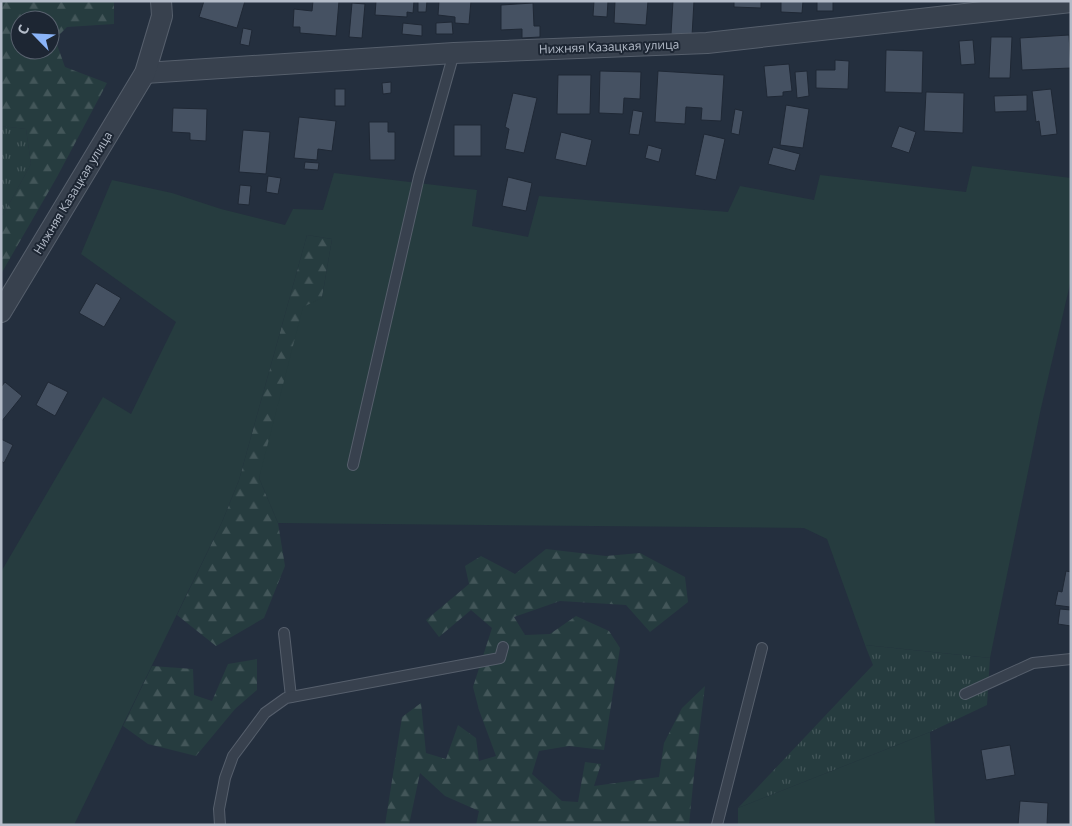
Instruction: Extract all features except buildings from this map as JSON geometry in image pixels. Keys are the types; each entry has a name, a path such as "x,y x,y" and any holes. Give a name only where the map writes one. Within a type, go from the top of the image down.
{"street":[{"name":"Нижняя Казацкая улица","path":"1,312 145,73 162,16 162,1"},
{"name":"Нижняя Казацкая улица","path":"145,73 454,53 708,43 1071,2"}],"lane":[{"path":"352,465 419,177 454,53"},
{"path":"284,633 291,697"},
{"path":"220,825 219,809 225,778 233,756 265,714 286,698 500,658 503,647"},
{"path":"717,825 762,648"},
{"path":"965,694 1033,663 1071,659"}],"green space":[{"path":"1,1 114,1 114,24 67,27 60,34 60,10 10,10 10,60 60,60 60,53 65,67 107,83 57,177 1,274 1,213 3,215 31,164 26,129 1,126"},
{"path":"1,126 26,129 31,164 3,215 1,213"},
{"path":"972,166 1071,178 1071,280 1041,408 990,658 865,645 827,539 804,528 278,523 259,478 303,307 322,298 332,239 307,235 239,480 222,522 74,825 1,825 1,572 103,397 131,414 176,322 81,254 112,180 172,193 221,209 285,225 293,209 323,210 334,173 477,190 472,226 528,237 539,196 728,212 740,186 814,200 820,175 966,192"},
{"path":"307,235 332,239 322,298 259,478 278,523 285,566 264,618 216,646 177,615 222,522 239,480"},
{"path":"546,549 606,556 640,553 685,577 688,602 650,632 626,605 560,601 514,617 525,635 550,634 576,616 609,631 620,648 604,750 569,746 539,751 532,774 562,801 578,802 585,762 601,764 594,786 659,777 664,743 682,708 705,686 689,825 476,825 479,811 445,796 420,773 409,825 385,825 402,717 421,703 426,753 446,759 458,725 476,738 479,761 496,756 479,710 473,687 492,628 471,610 439,637 426,620 469,584 465,566 481,556 515,574"},
{"path":"865,645 990,658 987,705 930,732 738,808 873,665"},
{"path":"257,659 257,690 235,709 196,756 148,744 123,726 152,666 193,669 194,695 212,701 228,664"},
{"path":"930,732 935,825 738,825 738,808"}]}
